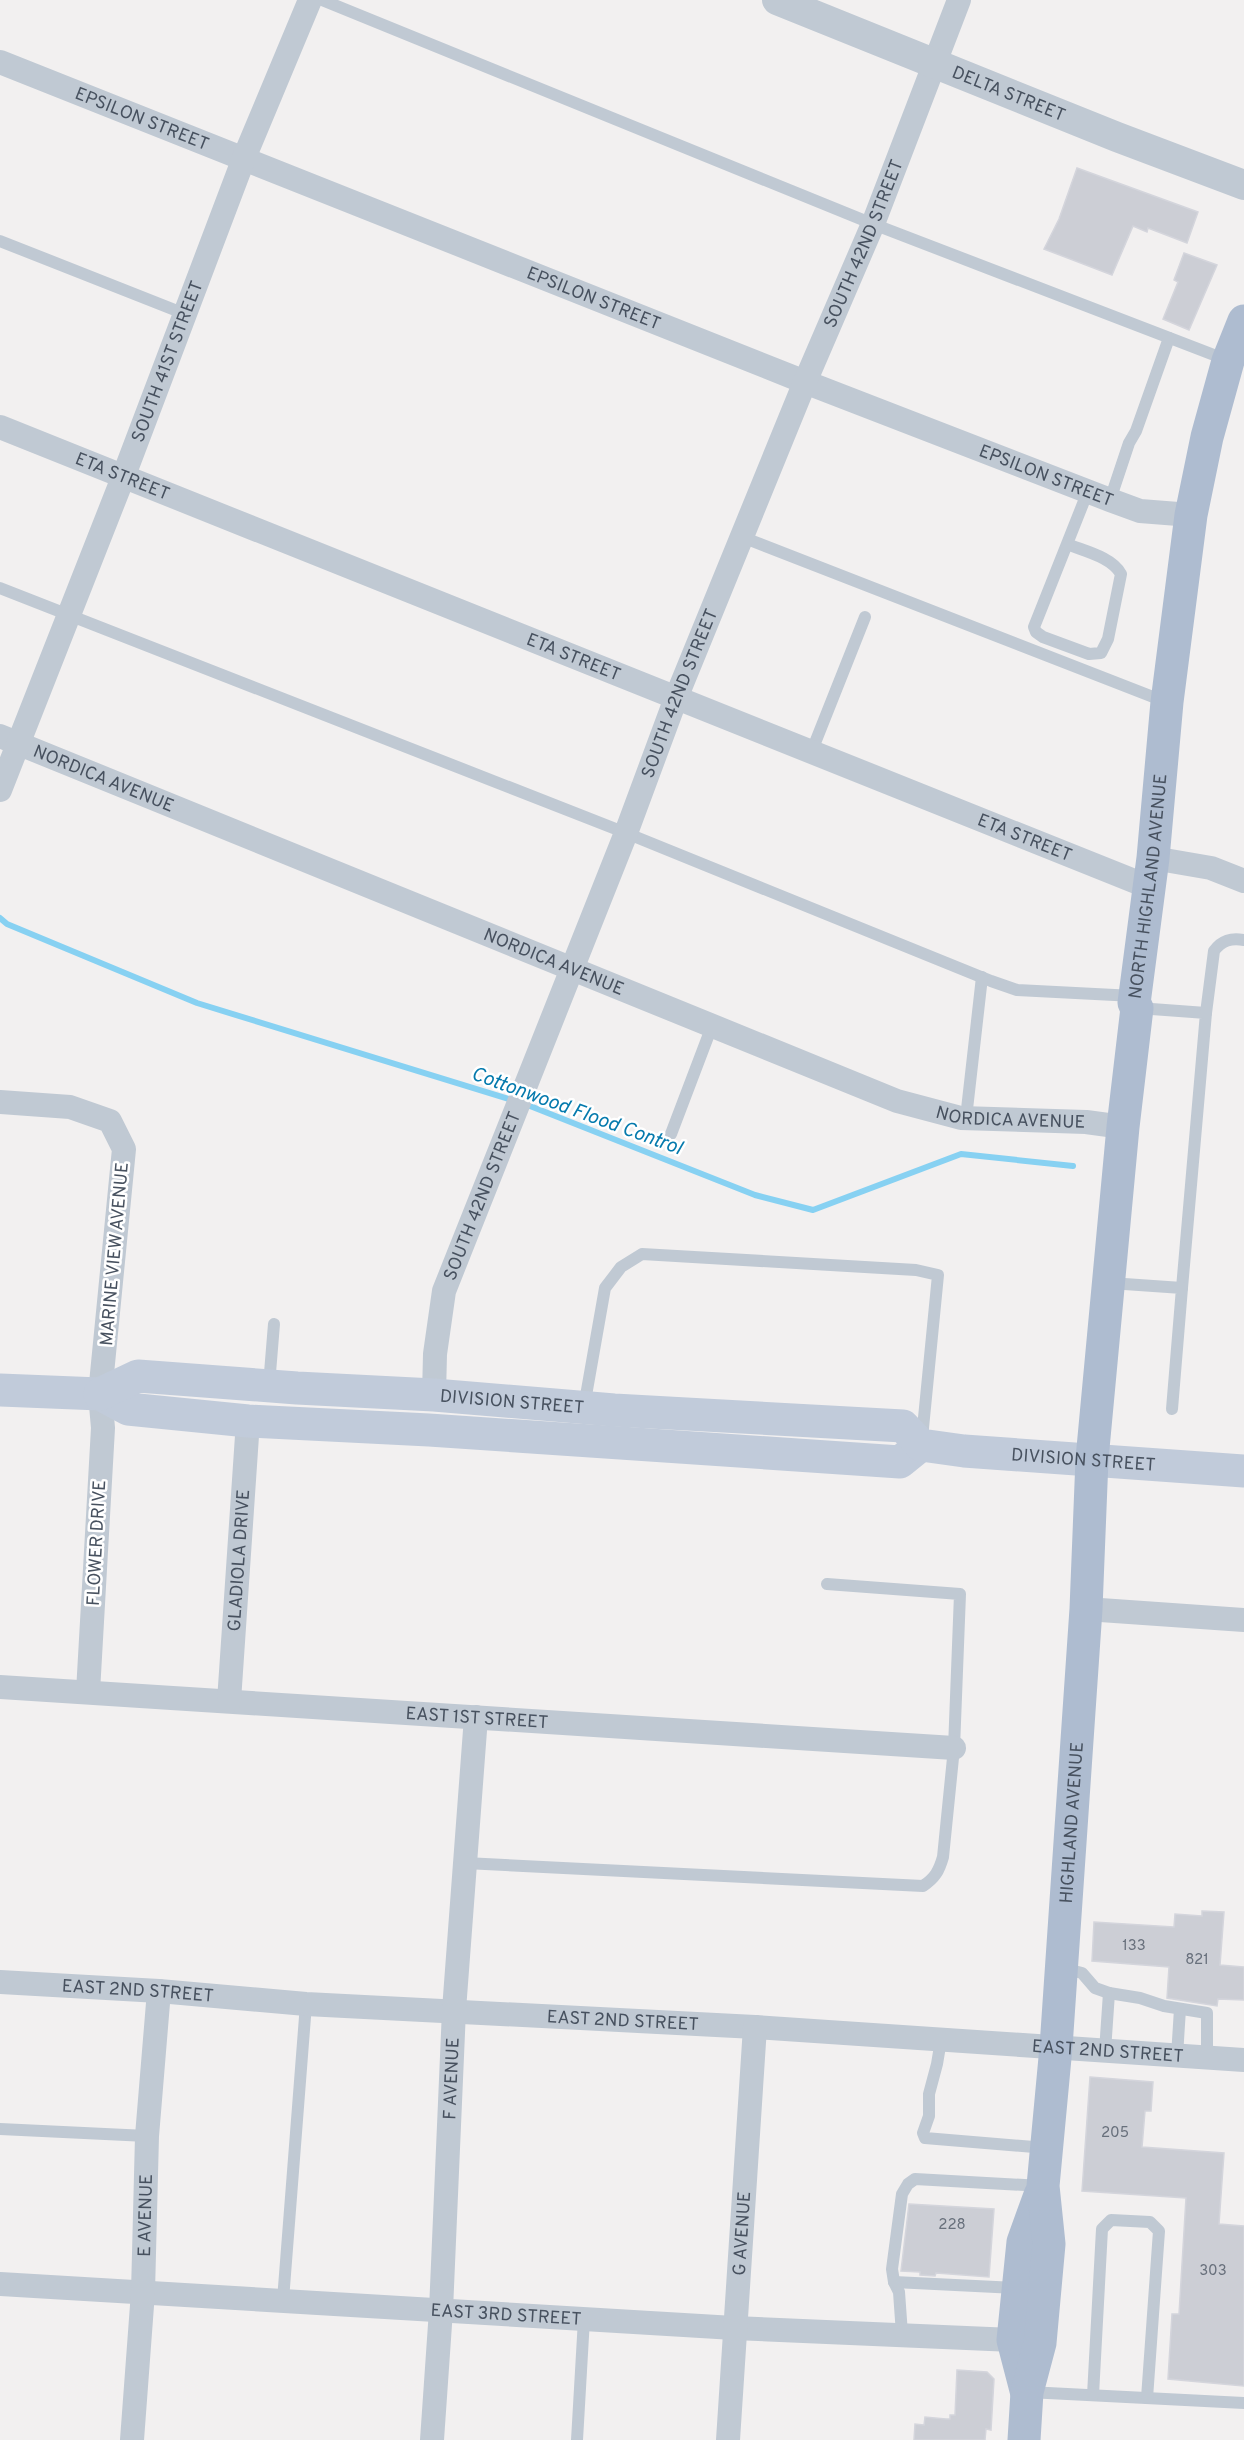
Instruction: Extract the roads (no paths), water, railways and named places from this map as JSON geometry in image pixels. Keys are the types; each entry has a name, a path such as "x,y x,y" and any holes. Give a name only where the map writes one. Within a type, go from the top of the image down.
{"main road":[{"name":"NORTH HIGHLAND AVENUE","path":"1092,1459 1123,1127 1167,702 1191,515 1207,437 1239,338"},
{"name":"DIVISION STREET","path":"100,1394 138,1377 903,1426 921,1445 964,1451 1244,1471"},
{"name":"DIVISION STREET","path":"0,1390 100,1394 128,1409 248,1421 900,1462 921,1445"},
{"name":"HIGHLAND AVENUE","path":"1024,2440 1027,2392 1040,2343 1049,2244 1043,2186 1056,2047 1086,1609 1092,1459"},
{"name":"HIGHLAND AVENUE","path":"1027,2392 1013,2340 1023,2242 1043,2186"}],"street":[{"name":"SOUTH 41ST STREET","path":"0,790 10,740 69,615 244,158 310,0"},
{"name":"DELTA STREET","path":"777,0 1117,137 1244,185"},
{"name":"SOUTH 42ND STREET","path":"434,1395 435,1354 444,1291 626,833 676,698 805,382 873,224 959,0"},
{"name":"EPSILON STREET","path":"0,62 805,382 1099,496 1140,511 1191,515"},
{"name":"ETA STREET","path":"0,427 812,753 1151,872 1211,868 1244,881"},
{"name":"NORDICA AVENUE","path":"10,740 897,1101 966,1118 1086,1122 1123,1127"},
{"name":"MARINE VIEW AVENUE","path":"0,1102 70,1107 110,1120 124,1149 100,1394"},
{"name":"FLOWER DRIVE","path":"88,1692 103,1428 100,1394"},
{"name":"GLADIOLA DRIVE","path":"228,1701 248,1421"},
{"path":"1086,1609 1244,1620"},
{"name":"EAST 1ST STREET","path":"0,1687 954,1748"},
{"name":"F AVENUE","path":"432,2440 441,2310 454,2010 476,1717"},
{"name":"EAST 2ND STREET","path":"0,1982 159,1991 306,2004 754,2027 1244,2060"},
{"name":"E AVENUE","path":"132,2440 143,2292 147,2136 159,1991"},
{"name":"G AVENUE","path":"728,2440 754,2027"},
{"name":"EAST 3RD STREET","path":"0,2283 734,2328 1013,2340"}],"lane":[{"path":"322,0 873,224 1169,338 1239,338"},
{"path":"0,241 185,314"},
{"path":"1067,544 1110,562 1117,567 1120,574 1108,639 1101,653 1089,654 1042,637 1034,627 1067,544 1099,496 1136,431 1169,338"},
{"path":"742,537 1167,702"},
{"path":"0,588 626,833 1017,990 1136,1002 1206,1013"},
{"path":"812,753 865,617"},
{"path":"1172,1409 1206,1013 1214,951 1228,939 1244,940"},
{"path":"966,1118 982,977"},
{"path":"670,1134 712,1026"},
{"path":"584,1407 605,1288 621,1268 642,1254 916,1270 938,1275 921,1445"},
{"path":"1108,1283 1182,1288"},
{"path":"268,1387 274,1324"},
{"path":"465,1863 923,1886 933,1879 944,1857 954,1748 960,1594 828,1584"},
{"path":"1060,1967 1082,1973 1095,1988 1109,1994 1140,1998 1180,2009 1207,2013 1207,2058"},
{"path":"1105,2051 1109,1994"},
{"path":"283,2300 306,2004"},
{"path":"1177,2056 1180,2009"},
{"path":"941,2040 928,2094 929,2116 923,2133 925,2138 1046,2148"},
{"path":"0,2129 147,2136"},
{"path":"902,2334 899,2292 894,2282 892,2269 902,2194 908,2184 915,2179 1043,2186"},
{"path":"1093,2395 1102,2229 1112,2220 1150,2223 1159,2231 1147,2398"},
{"path":"894,2282 1018,2289"},
{"path":"577,2440 584,2319"},
{"path":"1027,2392 1244,2403"}],"waterway":[{"name":"Cottonwood Flood Control","path":"0,918 7,924 197,1003 515,1101"},
{"name":"Cottonwood Flood Control","path":"525,1104 755,1195 813,1210 961,1154 1073,1166"}]}
